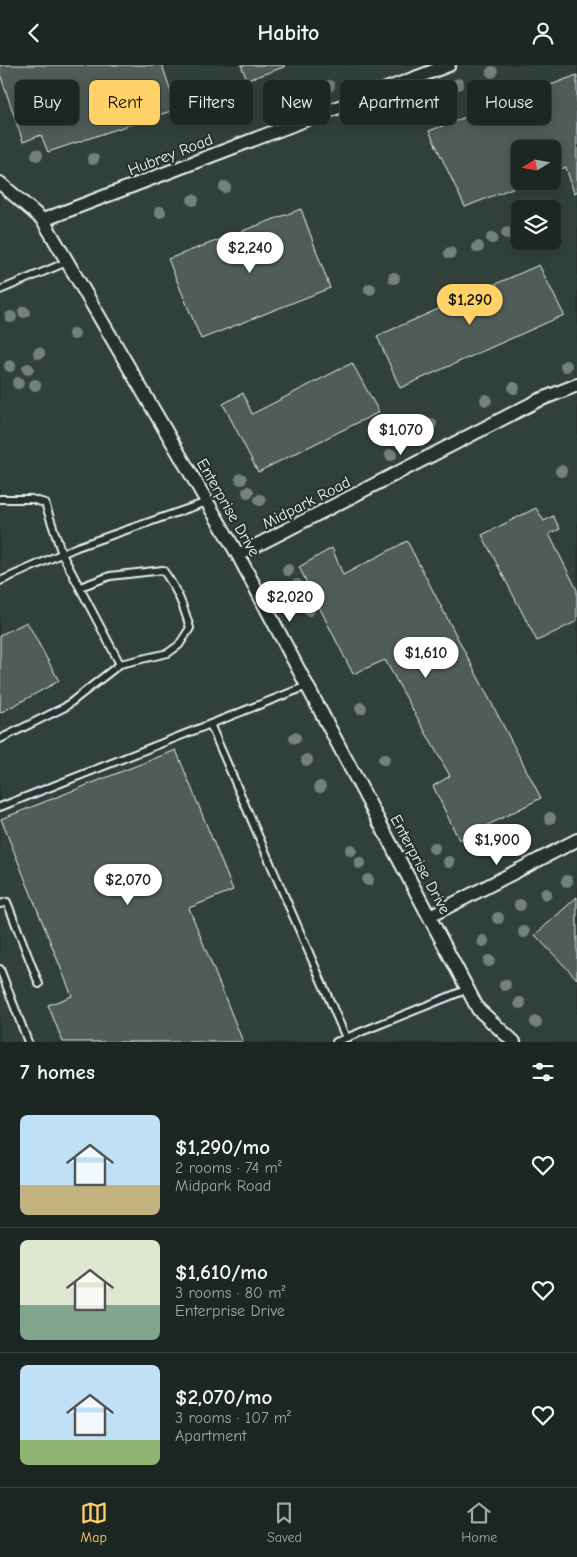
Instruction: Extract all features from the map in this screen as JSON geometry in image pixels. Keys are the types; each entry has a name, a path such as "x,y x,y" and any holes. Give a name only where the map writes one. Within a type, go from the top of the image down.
{"street":[{"name":"Hubrey Road","path":"42,220 449,65"},
{"name":"Enterprise Drive","path":"0,183 42,220 238,555 478,1009 514,1042"},
{"name":"Midpark Road","path":"238,555 537,401 577,385"},
{"path":"430,916 577,840"}],"lane":[{"path":"0,290 67,262"},
{"path":"0,499 31,499 45,503 62,554 120,664"},
{"path":"0,581 62,554 207,502"},
{"path":"0,739 65,707 120,664 168,653 179,645 190,628 183,603 163,570 110,576 80,587"},
{"path":"0,807 307,686"},
{"path":"210,724 346,1038"},
{"path":"0,904 7,902 39,984"},
{"path":"0,969 28,1042"},
{"path":"336,1042 468,989"}],"shaded area":[{"path":"0,65 577,65 577,1042 0,1042"}],"building":[{"path":"0,65 162,65 170,88 170,111 160,115 160,80 89,80 89,125 129,125 48,152 41,135 23,142 17,125 79,125 79,80 15,80 15,118 0,74"},
{"path":"241,65 284,65 284,67 247,80"},
{"path":"577,75 577,192 574,193 566,167 561,169 561,140 511,140 511,189 465,207 429,131 445,125 457,125 457,120 467,117 467,125 551,125 551,85"},
{"path":"301,209 330,288 201,339 168,259"},
{"path":"539,265 564,315 400,388 377,336"},
{"path":"352,363 379,412 258,472 223,404 243,393 252,414"},
{"path":"536,508 544,521 553,516 560,529 549,534 577,590 577,621 537,641 482,535"},
{"path":"407,541 541,798 459,840 433,786 450,776 385,660 353,674 299,567 332,548 343,575"},
{"path":"27,622 59,681 0,713 0,635"},
{"path":"176,750 233,890 189,908 243,1042 63,1042 48,1005 72,996 1,819"},
{"path":"577,897 577,979 535,935"}]}
